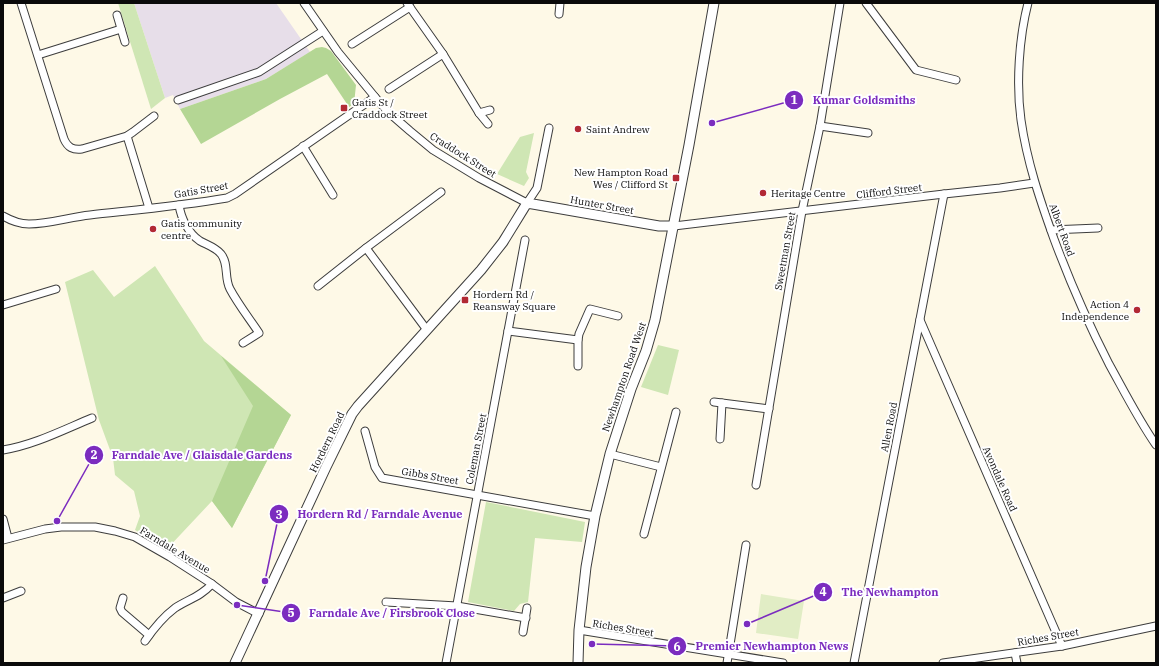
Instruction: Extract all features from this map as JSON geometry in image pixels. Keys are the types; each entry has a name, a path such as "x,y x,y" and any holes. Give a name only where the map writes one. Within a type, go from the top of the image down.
{"street":[{"path":"21,3 64,139 71,148 82,150 127,136 154,116"},
{"name":"Craddock Street","path":"304,3 338,52 387,111 433,150 478,178 527,203"},
{"path":"559,14 560,3"},
{"name":"Newhampton Road West","path":"578,663 579,630 586,567 595,516 610,454 631,388 646,351 655,320 674,226 714,3"},
{"name":"Sweetman Street","path":"756,485 802,211 820,126 840,3"},
{"path":"866,3 916,70 956,80"},
{"name":"Albert Road","path":"1028,3 1021,39 1019,93 1021,118 1034,183 1075,292 1095,336 1156,445"},
{"path":"352,44 409,5 443,54 479,114 488,124"},
{"path":"117,15 125,42"},
{"path":"38,55 121,29"},
{"path":"178,100 259,72 323,31"},
{"path":"389,88 443,54"},
{"name":"Gatis Street","path":"3,216 27,224 37,224 87,215 179,205 231,196 375,97"},
{"path":"479,114 490,110"},
{"path":"820,126 868,133"},
{"path":"527,203 537,188 549,128"},
{"path":"127,136 149,208"},
{"path":"303,146 333,195"},
{"name":"Clifford Street","path":"674,226 1034,183"},
{"path":"318,286 441,192"},
{"name":"Allen Road","path":"854,663 944,194"},
{"name":"Hunter Street","path":"527,203 659,226 674,226"},
{"name":"Hordern Road","path":"235,663 352,414 494,256 527,203"},
{"path":"179,205 184,222 190,230 200,241 216,249 222,255 225,263 229,288 258,332 243,343"},
{"path":"1051,230 1098,228"},
{"name":"Coleman Street","path":"446,663 525,240"},
{"path":"366,248 427,330"},
{"path":"3,305 56,289"},
{"path":"578,366 579,334 590,310 618,316"},
{"name":"Avondale Road","path":"920,320 1062,646"},
{"path":"508,331 578,340"},
{"path":"714,402 769,409"},
{"path":"720,440 722,403"},
{"path":"644,534 676,412"},
{"path":"3,450 16,448 92,418"},
{"name":"Gibbs Street","path":"364,431 375,468 382,478 595,516"},
{"path":"610,454 661,467"},
{"path":"3,519 6,539"},
{"name":"Farndale Avenue","path":"6,539 45,529 61,527 95,527 135,537 212,584 236,602 259,614"},
{"path":"727,663 746,546"},
{"path":"123,598 120,608 122,612 147,638 159,622 169,613 205,592 212,584"},
{"path":"3,598 21,591"},
{"path":"386,602 457,606 526,618"},
{"path":"523,632 527,608"},
{"name":"Riches Street","path":"943,663 1062,646 1156,626"},
{"name":"Riches Street","path":"579,630 783,663"},
{"path":"1015,653 1017,663"}],"shaded area":[{"path":"134,3 276,3 310,52 266,79 180,109 173,95 165,98"}],"green space":[{"path":"118,3 134,3 165,98 151,109"},
{"path":"322,47 331,51 356,85 354,104 349,107 327,74 201,144 180,109 266,79 316,48"},
{"path":"534,133 526,172 529,178 524,186 497,174 520,137"},
{"path":"155,266 204,341 291,415 232,528 212,501 166,550 135,530 140,516 134,491 115,475 113,458 99,420 65,282 93,270 114,297"},
{"path":"658,345 679,350 668,395 641,387"},
{"path":"221,356 291,415 232,528 212,501 253,406"},
{"path":"486,502 585,522 582,542 535,538 528,602 520,604 514,611 468,602"},
{"path":"761,594 804,601 798,639 756,633"}],"place":[{"name":"Gatis St / Craddock Street","path":"344,108"},
{"name":"Kumar Goldsmiths","path":"712,123"},
{"name":"Saint Andrew","path":"578,129"},
{"name":"New Hampton Road Wes / Clifford St","path":"676,178"},
{"name":"Heritage Centre","path":"763,193"},
{"name":"Gatis community centre","path":"153,229"},
{"name":"Hordern Rd / Reansway Square","path":"465,300"},
{"name":"Action 4 Independence","path":"1137,310"},
{"name":"Farndale Ave / Glaisdale Gardens","path":"57,521"},
{"name":"Hordern Rd / Farndale Avenue","path":"265,581"},
{"name":"Farndale Ave / Firsbrook Close","path":"237,605"},
{"name":"The Newhampton","path":"747,624"},
{"name":"Premier Newhampton News","path":"592,644"}]}
